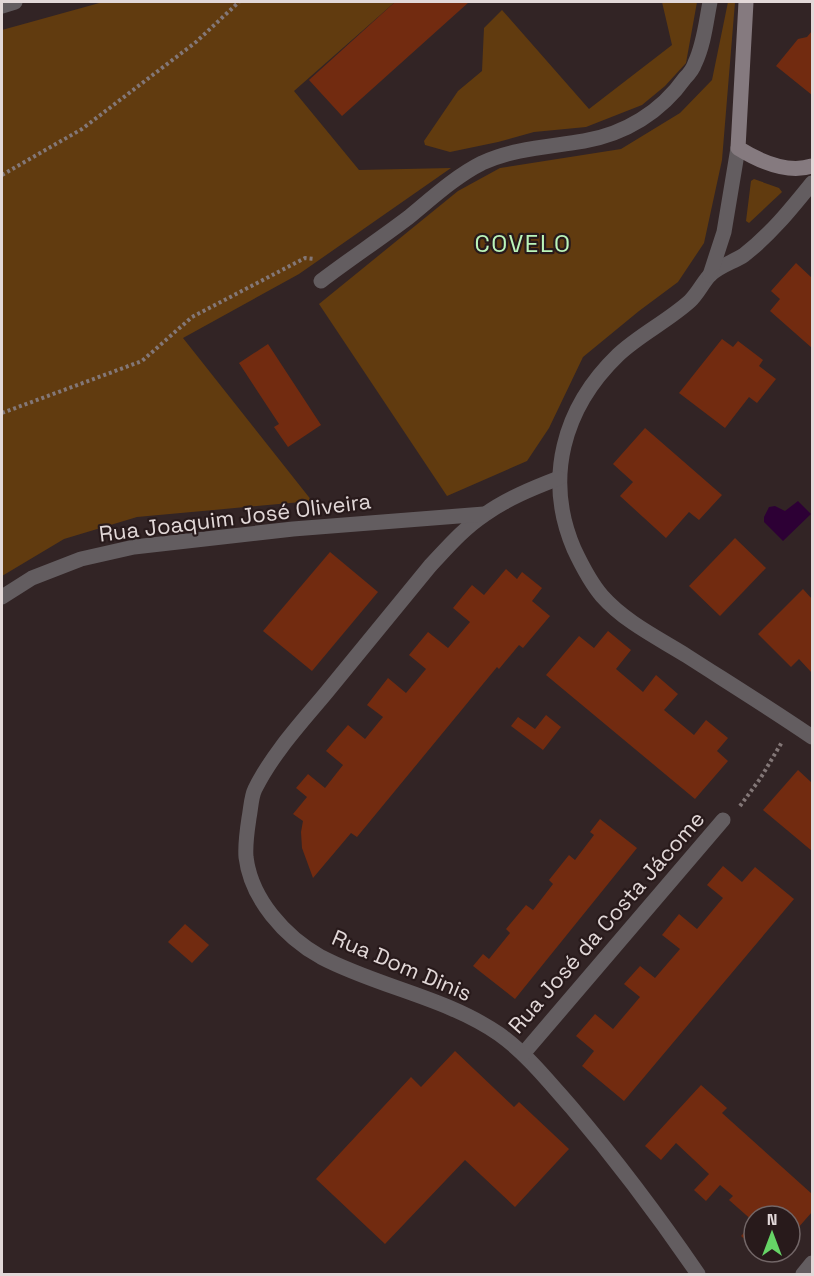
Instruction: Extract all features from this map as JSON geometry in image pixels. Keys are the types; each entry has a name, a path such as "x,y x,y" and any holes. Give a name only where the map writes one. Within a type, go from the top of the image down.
{"street":[{"path":"2,6 15,2"},
{"path":"321,281 465,173 483,163 511,152 539,146 586,141 620,132 647,117 673,96 695,65 710,2"},
{"path":"746,2 738,148 724,232 710,275 691,300 618,354 598,376 569,427 561,451 559,478 561,506 567,533 583,568 602,596 630,621 813,737"},
{"path":"738,148 756,159 778,166 804,169 813,166"},
{"path":"710,275 742,256 770,233 813,183"},
{"name":"Rua Dom Dinis","path":"559,478 514,497 484,514 456,538 430,566 277,752 254,791 246,838 246,858 250,877 266,907 287,932 319,956 467,1017 498,1034 523,1054 596,1136 646,1199 698,1275"},
{"name":"Rua Joaquim José Oliveira","path":"2,597 32,578 81,559 134,547 293,528 484,514"},
{"name":"Rua José da Costa Jácome","path":"523,1054 723,820"},
{"path":"803,1275 813,1263"}],"path":[{"path":"2,175 82,129 196,42 239,2"},
{"path":"2,413 142,361 192,317 305,258 346,262"},
{"path":"723,820 743,803 776,750 795,725"}],"shaded area":[{"path":"103,2 395,2 294,91 359,170 451,168 299,274 183,338 312,501 137,517 64,539 2,576 2,30"},
{"path":"662,2 697,2 686,63 665,86 642,105 586,127 534,132 450,152 425,145 424,141 458,91 482,71 484,28 502,10 589,109 672,45"},
{"path":"728,2 735,2 722,160 704,243 678,282 583,357 549,428 527,461 447,496 319,304 458,191 500,168 621,149 680,113 712,80"},
{"path":"754,179 779,188 782,192 749,223 746,221 751,181"},
{"path":"798,501 811,514 783,541 764,522 764,517 769,507 775,506 785,511"}],"building":[{"path":"395,2 469,2 342,116 309,80"},
{"path":"812,31 812,95 776,66 798,39 807,37"},
{"path":"796,263 812,278 812,348 770,311 780,299 771,291"},
{"path":"722,339 733,347 738,341 763,360 759,366 776,379 757,403 749,397 725,428 679,393"},
{"path":"268,344 321,425 288,447 274,427 279,424 239,363"},
{"path":"645,428 722,495 699,520 689,512 666,538 620,496 633,482 613,464"},
{"path":"735,538 766,568 720,616 689,586"},
{"path":"330,552 378,592 312,671 263,631"},
{"path":"506,569 517,579 522,572 542,588 532,601 550,616 523,648 519,645 499,669 497,667 357,837 351,833 313,878 302,848 303,821 293,814 307,797 296,788 308,774 325,788 343,765 326,751 348,725 365,739 383,717 367,705 388,678 406,693 426,669 409,655 428,632 448,648 470,622 453,608 472,585 484,595"},
{"path":"803,589 812,599 812,673 799,659 791,667 758,634"},
{"path":"608,631 631,650 616,669 643,692 656,675 678,694 664,710 694,735 706,720 728,738 717,751 728,761 695,799 546,675 579,636 594,648"},
{"path":"546,715 561,727 543,750 511,726 518,717 535,729"},
{"path":"798,770 812,783 812,851 763,810"},
{"path":"600,819 637,848 515,999 473,966 483,954 489,959 510,933 506,929 526,905 533,910 553,884 549,880 569,855 575,860 594,835 590,832"},
{"path":"723,866 742,882 755,867 794,899 624,1101 582,1066 594,1051 576,1036 595,1014 613,1029 640,997 624,984 640,966 655,978 680,949 662,935 679,914 697,929 723,898 707,885"},
{"path":"185,924 209,945 192,963 168,942"},
{"path":"455,1051 514,1107 519,1102 569,1149 515,1207 465,1160 385,1244 316,1179 411,1077 421,1087"},
{"path":"701,1085 727,1108 722,1113 812,1194 812,1212 802,1223 802,1204 742,1204 742,1211 729,1200 733,1196 720,1185 706,1201 694,1190 709,1174 676,1143 661,1160 645,1146"}],"district":[{"name":"COVELO","path":"523,244"}]}
